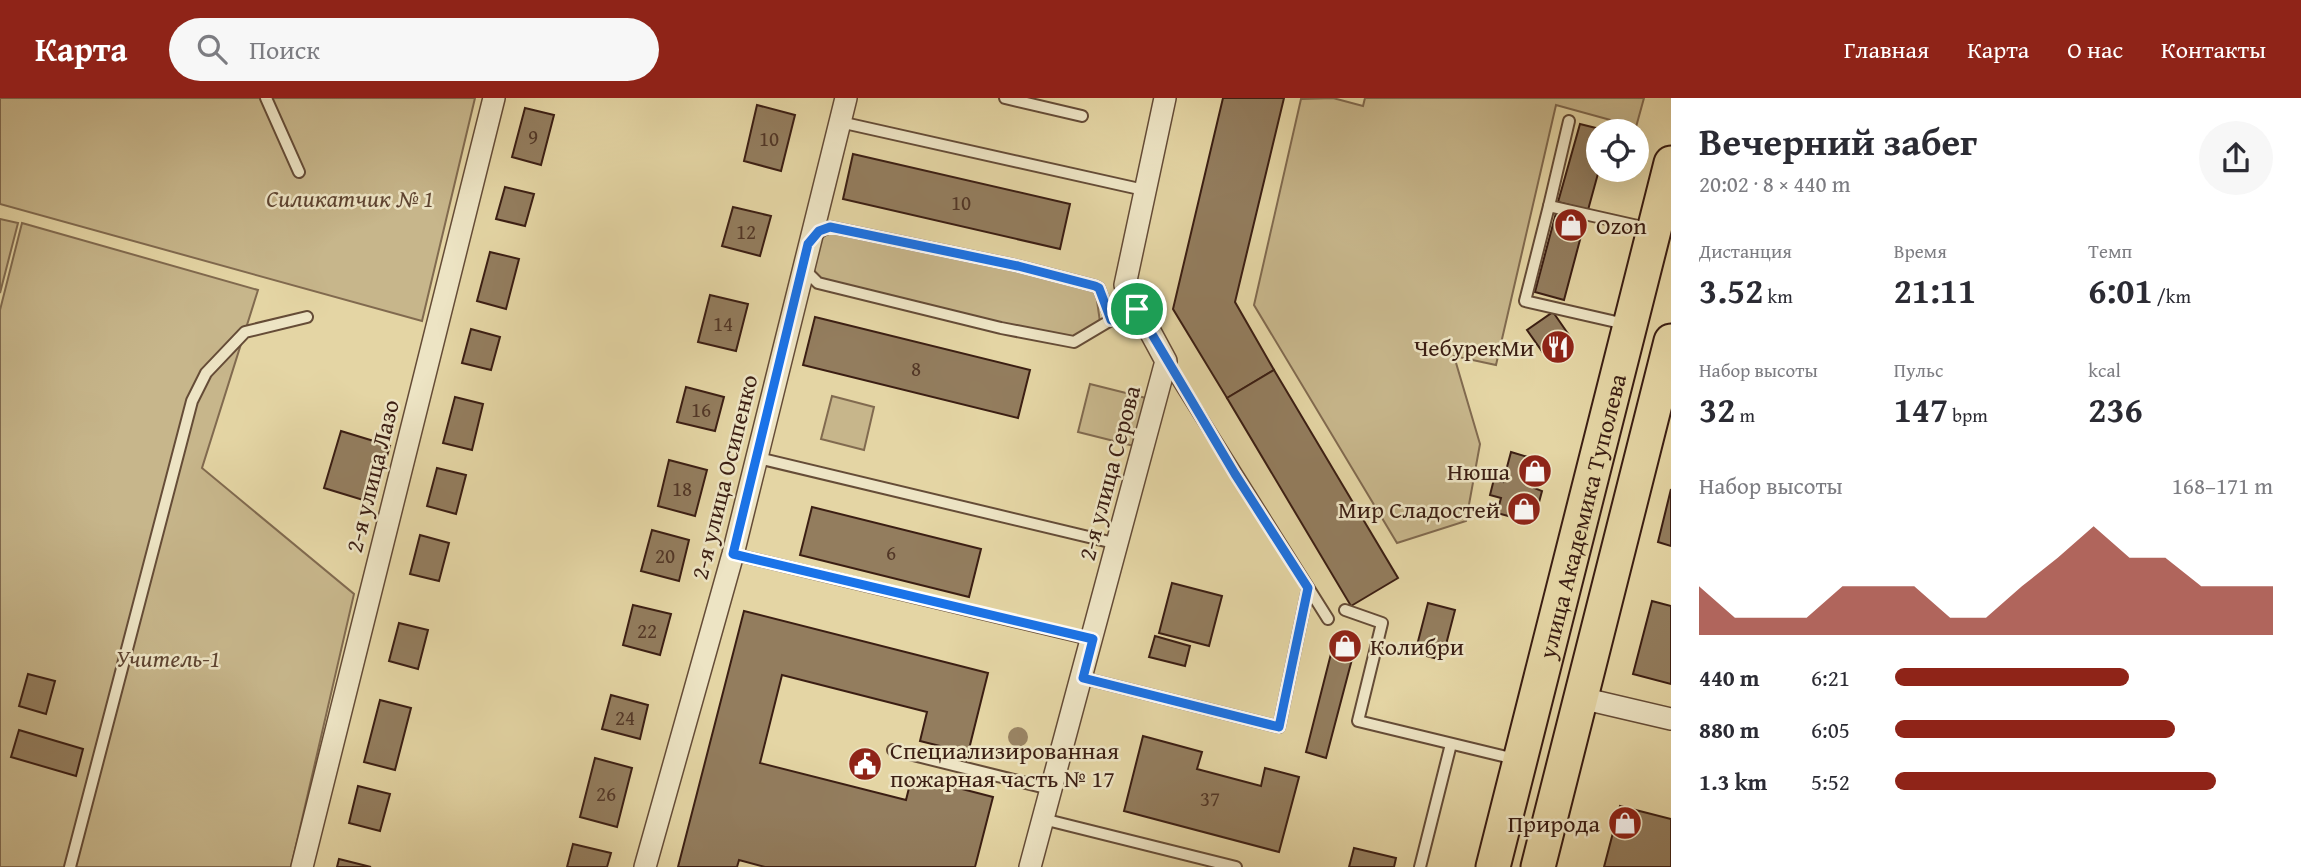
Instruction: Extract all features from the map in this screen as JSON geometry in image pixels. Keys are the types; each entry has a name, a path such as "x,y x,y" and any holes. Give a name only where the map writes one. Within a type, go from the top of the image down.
{"main road":[{"name":"улица Академика Туполева","path":"1493,867 1671,163"},
{"name":"улица Академика Туполева","path":"1538,867 1671,341"}],"street":[{"name":"2-я улица Лазо","path":"302,867 494,98"},
{"name":"2-я улица Осипенко","path":"645,867 733,554 846,98"},
{"name":"2-я улица Серова","path":"1030,867 1083,678 1166,361 1125,285 1165,98"},
{"path":"1581,698 1671,719"}],"lane":[{"path":"266,98 299,172"},
{"path":"1005,98 1082,116"},
{"path":"1569,121 1525,301 1630,325"},
{"path":"840,122 1144,190"},
{"path":"1549,206 1654,230"},
{"path":"1111,320 1099,288 1076,280 846,229 830,227 819,231 808,244 808,273 818,283 1074,342 1111,320 1137,309"},
{"path":"70,867 192,401 206,373 246,332 307,317"},
{"path":"1166,361 1328,619"},
{"path":"758,458 1118,544"},
{"path":"733,554 1093,639"},
{"path":"1083,678 1279,727 1308,588"},
{"path":"1345,610 1382,623 1358,721 1520,760"},
{"path":"1420,867 1451,744"},
{"path":"893,750 1050,789"},
{"path":"1043,818 1236,867"}],"green space":[{"name":"Силикатчик № 1","path":"0,98 475,98 422,321 0,204"},
{"path":"1333,98 1363,106 1365,98 1644,98 1638,119 1607,119 1556,105 1496,365 1454,356 1480,444 1466,521 1397,543 1254,305 1301,99"},
{"path":"0,219 18,223 0,293"},
{"name":"Учитель-1","path":"22,223 258,290 202,468 354,594 291,867 0,867 0,310"},
{"path":"824,231 1095,286 1100,322 1074,342 836,288 811,273"},
{"path":"1090,384 1146,398 1134,446 1078,432"},
{"path":"832,396 874,407 864,450 821,439"}],"building":[{"path":"1223,98 1284,98 1235,302 1274,370 1227,398 1173,309"},
{"path":"757,105 795,115 781,171 744,161"},
{"path":"525,108 554,115 541,165 512,157"},
{"path":"1580,124 1586,126 1586,182 1596,182 1588,210 1558,202"},
{"path":"853,154 1070,204 1060,249 843,199"},
{"path":"505,187 534,194 525,226 496,219"},
{"path":"733,207 771,216 760,256 722,246"},
{"path":"1556,213 1585,221 1564,300 1535,292"},
{"path":"490,252 519,259 506,309 477,301"},
{"path":"710,295 748,304 736,351 698,342"},
{"path":"1553,312 1571,338 1546,357 1527,330"},
{"path":"815,317 1030,370 1018,418 803,365"},
{"path":"471,329 500,337 491,370 462,363"},
{"path":"1274,370 1398,578 1351,606 1227,398"},
{"path":"686,387 724,397 715,431 677,422"},
{"path":"455,397 483,404 472,450 443,443"},
{"path":"341,431 390,446 373,503 324,488"},
{"path":"1511,452 1541,461 1534,488 1542,491 1538,506 1531,504 1527,521 1497,513 1501,498 1490,495 1494,479 1503,482"},
{"path":"669,460 707,470 695,516 658,506"},
{"path":"437,468 466,475 456,514 427,506"},
{"path":"1671,489 1671,546 1658,542"},
{"path":"812,507 981,549 969,597 800,555"},
{"path":"652,530 689,540 679,581 641,571"},
{"path":"420,535 449,543 439,581 410,574"},
{"path":"1172,583 1222,596 1209,646 1159,633"},
{"path":"1652,601 1671,606 1671,684 1633,674"},
{"path":"1428,603 1455,610 1442,660 1415,653"},
{"path":"633,605 671,614 660,655 623,645"},
{"path":"744,611 988,673 968,753 920,741 927,712 782,675 760,763 906,800 912,776 993,797 975,867 765,867 739,860 737,867 678,867"},
{"path":"399,623 428,630 418,669 389,661"},
{"path":"1155,636 1190,646 1185,666 1149,657"},
{"path":"1335,638 1356,644 1326,758 1306,752"},
{"path":"28,674 55,681 46,714 19,706"},
{"path":"611,695 648,705 640,739 602,729"},
{"path":"380,700 411,708 395,770 364,762"},
{"path":"19,730 83,749 76,776 11,757"},
{"path":"1143,736 1202,752 1197,769 1261,786 1265,768 1299,777 1279,852 1124,811"},
{"path":"595,758 632,768 617,827 580,817"},
{"path":"358,786 390,794 380,831 349,823"},
{"path":"1620,806 1671,819 1671,867 1604,867"},
{"path":"573,844 611,853 607,867 567,867"},
{"path":"1354,848 1396,858 1394,867 1349,867"},
{"path":"339,859 371,867 337,867"}],"place":[{"name":"Ozon","path":"1571,225"},
{"name":"ЧебурекМи","path":"1558,347"},
{"name":"Нюша","path":"1535,471"},
{"name":"Мир Сладостей","path":"1524,509"},
{"name":"Колибри","path":"1345,646"},
{"name":"Специализированная пожарная часть № 17","path":"865,764"},
{"name":"Природа","path":"1625,823"}],"route":[{"path":"830,227 846,229 1076,280 1099,288 1111,320 1137,309 1235,474 1308,588 1279,727 1083,678 1093,639 733,554 808,244 819,231 830,227"}]}
